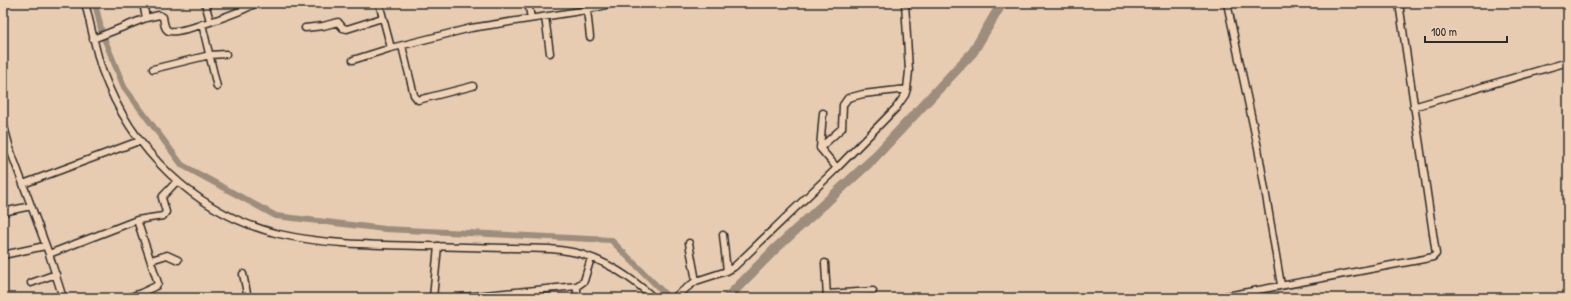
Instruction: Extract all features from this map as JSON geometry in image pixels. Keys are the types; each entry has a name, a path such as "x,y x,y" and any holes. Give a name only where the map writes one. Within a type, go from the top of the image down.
{"street":[{"path":"85,3 96,39 102,70 110,90 139,141 177,181 203,202 241,222 279,234 342,244 550,249 581,254 627,276 654,298"},
{"path":"142,3 146,18"},
{"path":"205,3 210,21"},
{"path":"96,39 146,18 161,15 168,31 175,31 202,24 256,3"},
{"path":"379,3 391,48"},
{"path":"528,3 532,18"},
{"path":"353,60 391,48 471,28 587,10 603,4 614,3"},
{"path":"675,296 696,281 727,271 734,267 837,168 896,108 905,95 907,89 909,48 905,3"},
{"path":"1227,3 1258,148 1281,286"},
{"path":"1216,298 1434,257 1436,254 1413,107 1399,3"},
{"path":"1566,3 1568,13"},
{"path":"587,10 590,36"},
{"path":"545,17 550,53"},
{"path":"304,28 323,26 338,22 347,29 382,18"},
{"path":"202,24 217,87"},
{"path":"402,46 414,95 418,100 473,86"},
{"path":"154,69 210,55 226,54"},
{"path":"1413,107 1568,62"},
{"path":"820,148 842,128 843,105 848,98 863,94 907,89"},
{"path":"822,113 820,148 837,168"},
{"path":"3,123 11,152 49,254 63,298"},
{"path":"23,184 139,141"},
{"path":"49,254 137,220 166,215 162,198 177,181"},
{"path":"3,212 31,206"},
{"path":"128,298 141,296 158,283 137,220"},
{"path":"723,235 727,271"},
{"path":"689,243 696,281"},
{"path":"3,255 45,246"},
{"path":"433,298 438,246"},
{"path":"151,260 167,255 178,260"},
{"path":"454,298 576,286 584,281 591,258"},
{"path":"825,263 827,296 873,291"},
{"path":"31,282 56,274"},
{"path":"243,274 248,298"},
{"path":"576,286 577,298"}],"waterway":[{"path":"95,3 102,33 124,87 182,165 276,216 385,229 611,240 669,298"},
{"path":"727,298 775,249 872,160 973,52 1002,3"}]}
